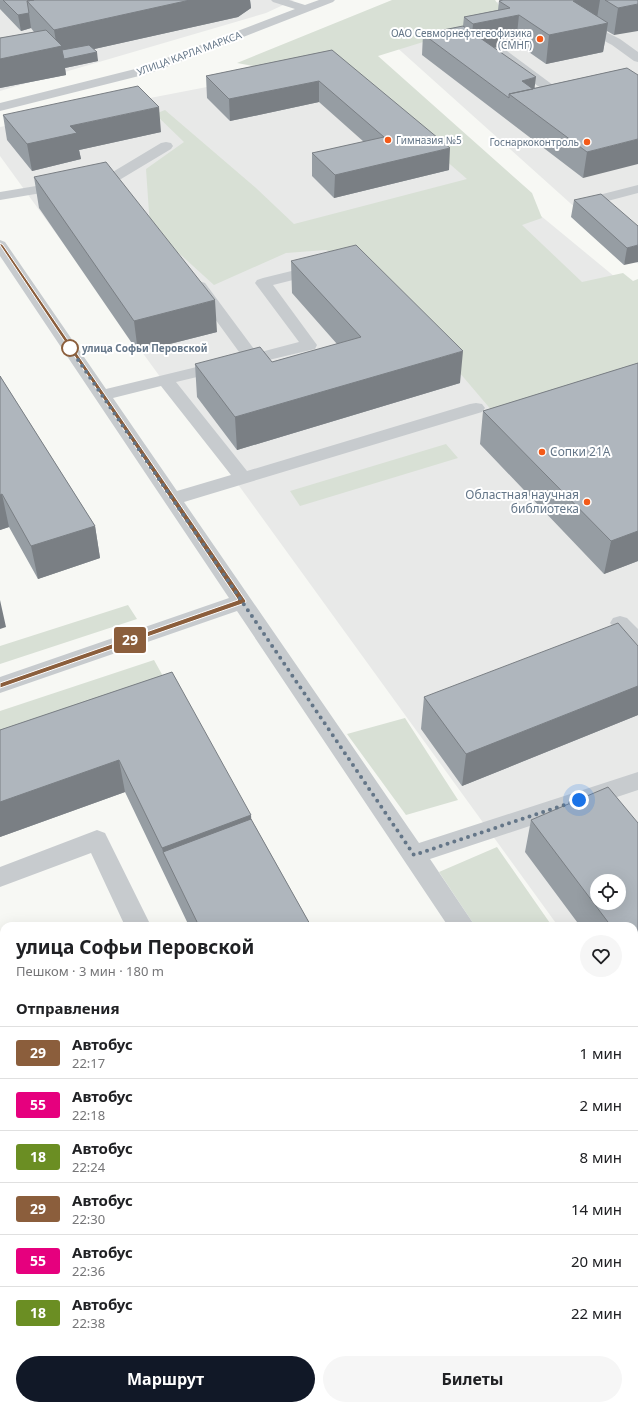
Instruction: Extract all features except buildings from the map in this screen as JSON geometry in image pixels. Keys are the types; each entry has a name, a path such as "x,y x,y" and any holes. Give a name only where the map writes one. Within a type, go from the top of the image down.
{"street":[{"path":"277,0 306,9"},
{"name":"УЛИЦА КАРЛА МАРКСА","path":"0,107 148,70 329,0"},
{"path":"580,22 616,42 638,58"},
{"path":"616,42 631,40"},
{"path":"495,48 555,92 585,86"},
{"path":"100,179 116,176 166,146"},
{"path":"116,176 125,188"},
{"path":"0,196 77,183"},
{"path":"600,199 638,189"},
{"path":"0,245 243,601 459,922"},
{"path":"102,395 309,345 263,283 329,266"},
{"path":"191,276 253,359"},
{"path":"165,380 243,478"},
{"path":"173,499 476,408"},
{"path":"0,685 243,601"},
{"path":"620,623 638,642"},
{"path":"414,855 638,781"},
{"path":"0,877 98,840 136,922"}],"shaded area":[{"path":"0,0 294,0 266,13 0,91"},
{"path":"392,0 495,0 507,16 378,56 532,193 542,218 522,225 582,282 623,273 633,281 638,279 638,383 493,412 374,272 326,250 286,253 214,285 150,227 146,169 184,142 155,114 165,110 256,188 294,224 467,179 335,64 292,73 237,63"},
{"path":"503,0 638,0 638,264 393,44"},
{"path":"351,59 638,296 638,922 555,922 0,156 0,127"},
{"path":"446,444 458,458 300,506 290,491"},
{"path":"128,605 137,619 0,664 0,646"},
{"path":"154,660 164,678 0,733 0,711"},
{"path":"405,718 458,800 406,815 347,734"},
{"path":"497,847 549,922 472,922 439,872"}],"bus line":[{"name":"29","path":"0,245 243,601 0,685"}],"place":[{"name":"ОАО Севморнефтегеофизика (СМНГ)","path":"540,39"},
{"name":"Гимназия №5","path":"388,140"},
{"name":"Госнаркоконтроль","path":"587,142"},
{"name":"улица Софьи Перовской","path":"70,348"},
{"name":"Сопки 21А","path":"542,452"},
{"name":"Областная научная библиотека","path":"587,502"}],"route":[{"path":"70,348 414,855 579,800"}]}
